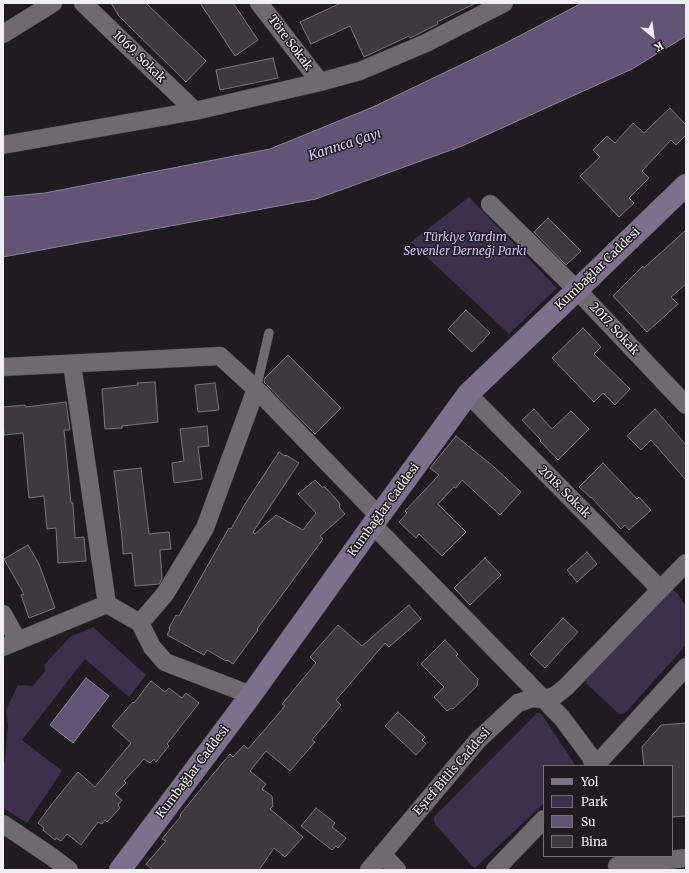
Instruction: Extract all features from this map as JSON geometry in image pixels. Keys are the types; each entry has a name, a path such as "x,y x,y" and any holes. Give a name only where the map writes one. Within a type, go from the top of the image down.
{"main road":[{"name":"Kumbağlar Caddesi","path":"120,870 251,695 468,394 686,185"}],"street":[{"path":"3,34 53,3"},
{"name":"1069. Sokak","path":"83,3 195,111"},
{"path":"3,145 195,111 320,82 360,71 426,43 504,3"},
{"name":"Töre Sokak","path":"264,4 320,82"},
{"name":"2017. Sokak","path":"490,204 578,290 686,405"},
{"path":"3,367 220,356 256,389 376,521 542,699 562,718 591,757 594,765"},
{"path":"72,364 107,604"},
{"path":"140,623 165,594 205,528 256,389"},
{"name":"2018. Sokak","path":"468,394 660,589"},
{"name":"Eşref Bitlis Caddesi","path":"369,870 478,740 518,703 532,698 542,699 556,695 566,687 686,563"},
{"path":"107,604 140,623 152,647 165,662 251,695"},
{"path":"3,614 10,644 107,604"},
{"path":"595,765 686,667"},
{"path":"495,870 543,820"},
{"path":"3,824 52,857 68,870"},
{"path":"382,854 397,870"},
{"path":"616,864 686,858"}],"lane":[{"path":"256,389 269,333"}],"green space":[{"name":"Türkiye Yardım Sevenler Derneği Parkı","path":"469,197 557,288 509,334 411,242"},
{"path":"669,590 673,590 677,593 686,606 686,645 627,711 623,714 619,714 586,683 585,678"},
{"path":"93,627 146,675 129,697 85,659 22,740 62,771 27,823 3,808 3,766 5,760 8,725 6,710 18,685 33,686 45,671 44,665 70,637"},
{"path":"537,713 542,715 575,765 543,765 543,804 475,868 435,824 434,817"}],"water":[{"name":"Karınca Çayı","path":"582,3 686,3 686,36 632,69 462,146 316,199 3,257 3,197 45,193 270,149 373,107 504,44"},
{"path":"86,678 109,696 73,743 50,725"}],"building":[{"path":"111,3 146,3 206,61 186,82 119,16"},
{"path":"200,3 233,3 258,40 235,56"},
{"path":"341,3 476,3 437,22 438,24 410,38 409,36 364,57 350,26 311,44 300,22"},
{"path":"273,58 278,78 220,90 216,70"},
{"path":"670,108 686,125 686,135 676,145 671,140 642,171 649,178 629,198 634,203 619,217 580,176 600,157 593,150 607,136 615,143 633,123 644,133"},
{"path":"548,218 581,251 566,265 534,232"},
{"path":"686,230 686,284 671,297 678,304 647,332 613,296 643,266 644,268"},
{"path":"466,310 490,333 472,352 448,329"},
{"path":"583,328 601,347 594,354 630,389 615,405 603,393 594,402 552,358"},
{"path":"288,355 341,408 315,434 264,382 265,378"},
{"path":"155,382 158,422 122,426 122,428 105,429 102,389 138,385 137,383"},
{"path":"215,383 219,410 198,412 195,385"},
{"path":"66,402 70,430 64,430 71,503 73,503 75,538 84,537 86,561 58,563 56,528 47,529 44,496 29,498 23,433 4,435 3,407 25,405 26,407"},
{"path":"534,409 552,429 571,411 589,429 558,460 522,420"},
{"path":"655,409 686,445 686,480 651,440 641,450 627,436"},
{"path":"207,426 209,446 198,447 202,479 174,483 172,463 184,461 180,429"},
{"path":"456,436 494,467 521,492 500,515 462,480 456,488 454,487 438,504 466,532 442,556 419,534 416,538 399,522 407,513 405,511 439,475 430,468"},
{"path":"279,452 299,463 253,532 255,534 276,515 303,530 316,513 298,494 315,480 322,487 325,487 336,499 340,504 339,507 345,514 320,536 323,539 233,664 207,650 204,655 167,635 176,615 179,616 229,528 231,529 245,504"},
{"path":"603,463 637,499 639,497 651,510 629,530 625,525 621,529 591,497 579,487"},
{"path":"141,468 149,534 169,532 171,549 160,550 162,579 159,584 135,586 132,553 123,554 114,471"},
{"path":"28,545 39,564 55,608 29,618 21,595 24,594 4,559"},
{"path":"587,552 597,564 577,582 567,570"},
{"path":"485,558 501,575 470,605 454,588"},
{"path":"409,605 421,619 389,647 385,643 336,700 341,705 312,740 315,742 290,771 266,751 250,771 266,784 262,789 272,796 273,806 270,809 303,837 285,857 274,848 259,870 153,870 146,864 166,841 162,839 181,816 180,815 230,754 233,757 244,745 248,749 285,706 282,704 316,663 310,657 338,625 362,646"},
{"path":"563,618 578,632 545,668 530,654"},
{"path":"445,640 458,654 456,656 478,679 477,686 453,709 451,708 447,711 434,697 444,687 421,664"},
{"path":"151,681 165,692 169,688 182,698 186,693 199,703 167,744 169,746 156,762 154,759 150,763 144,759 124,781 126,783 115,794 122,800 118,805 120,808 107,822 105,820 102,824 98,822 81,845 67,834 61,841 56,838 55,840 43,830 44,828 38,823 78,772 95,787 131,743 112,726 133,702 134,703"},
{"path":"398,712 425,737 422,740 426,744 416,755 385,726"},
{"path":"686,723 686,816 673,817 673,765 644,765 642,747 661,725"},
{"path":"316,808 335,823 332,827 346,838 338,848 336,846 332,850 301,826"}]}
